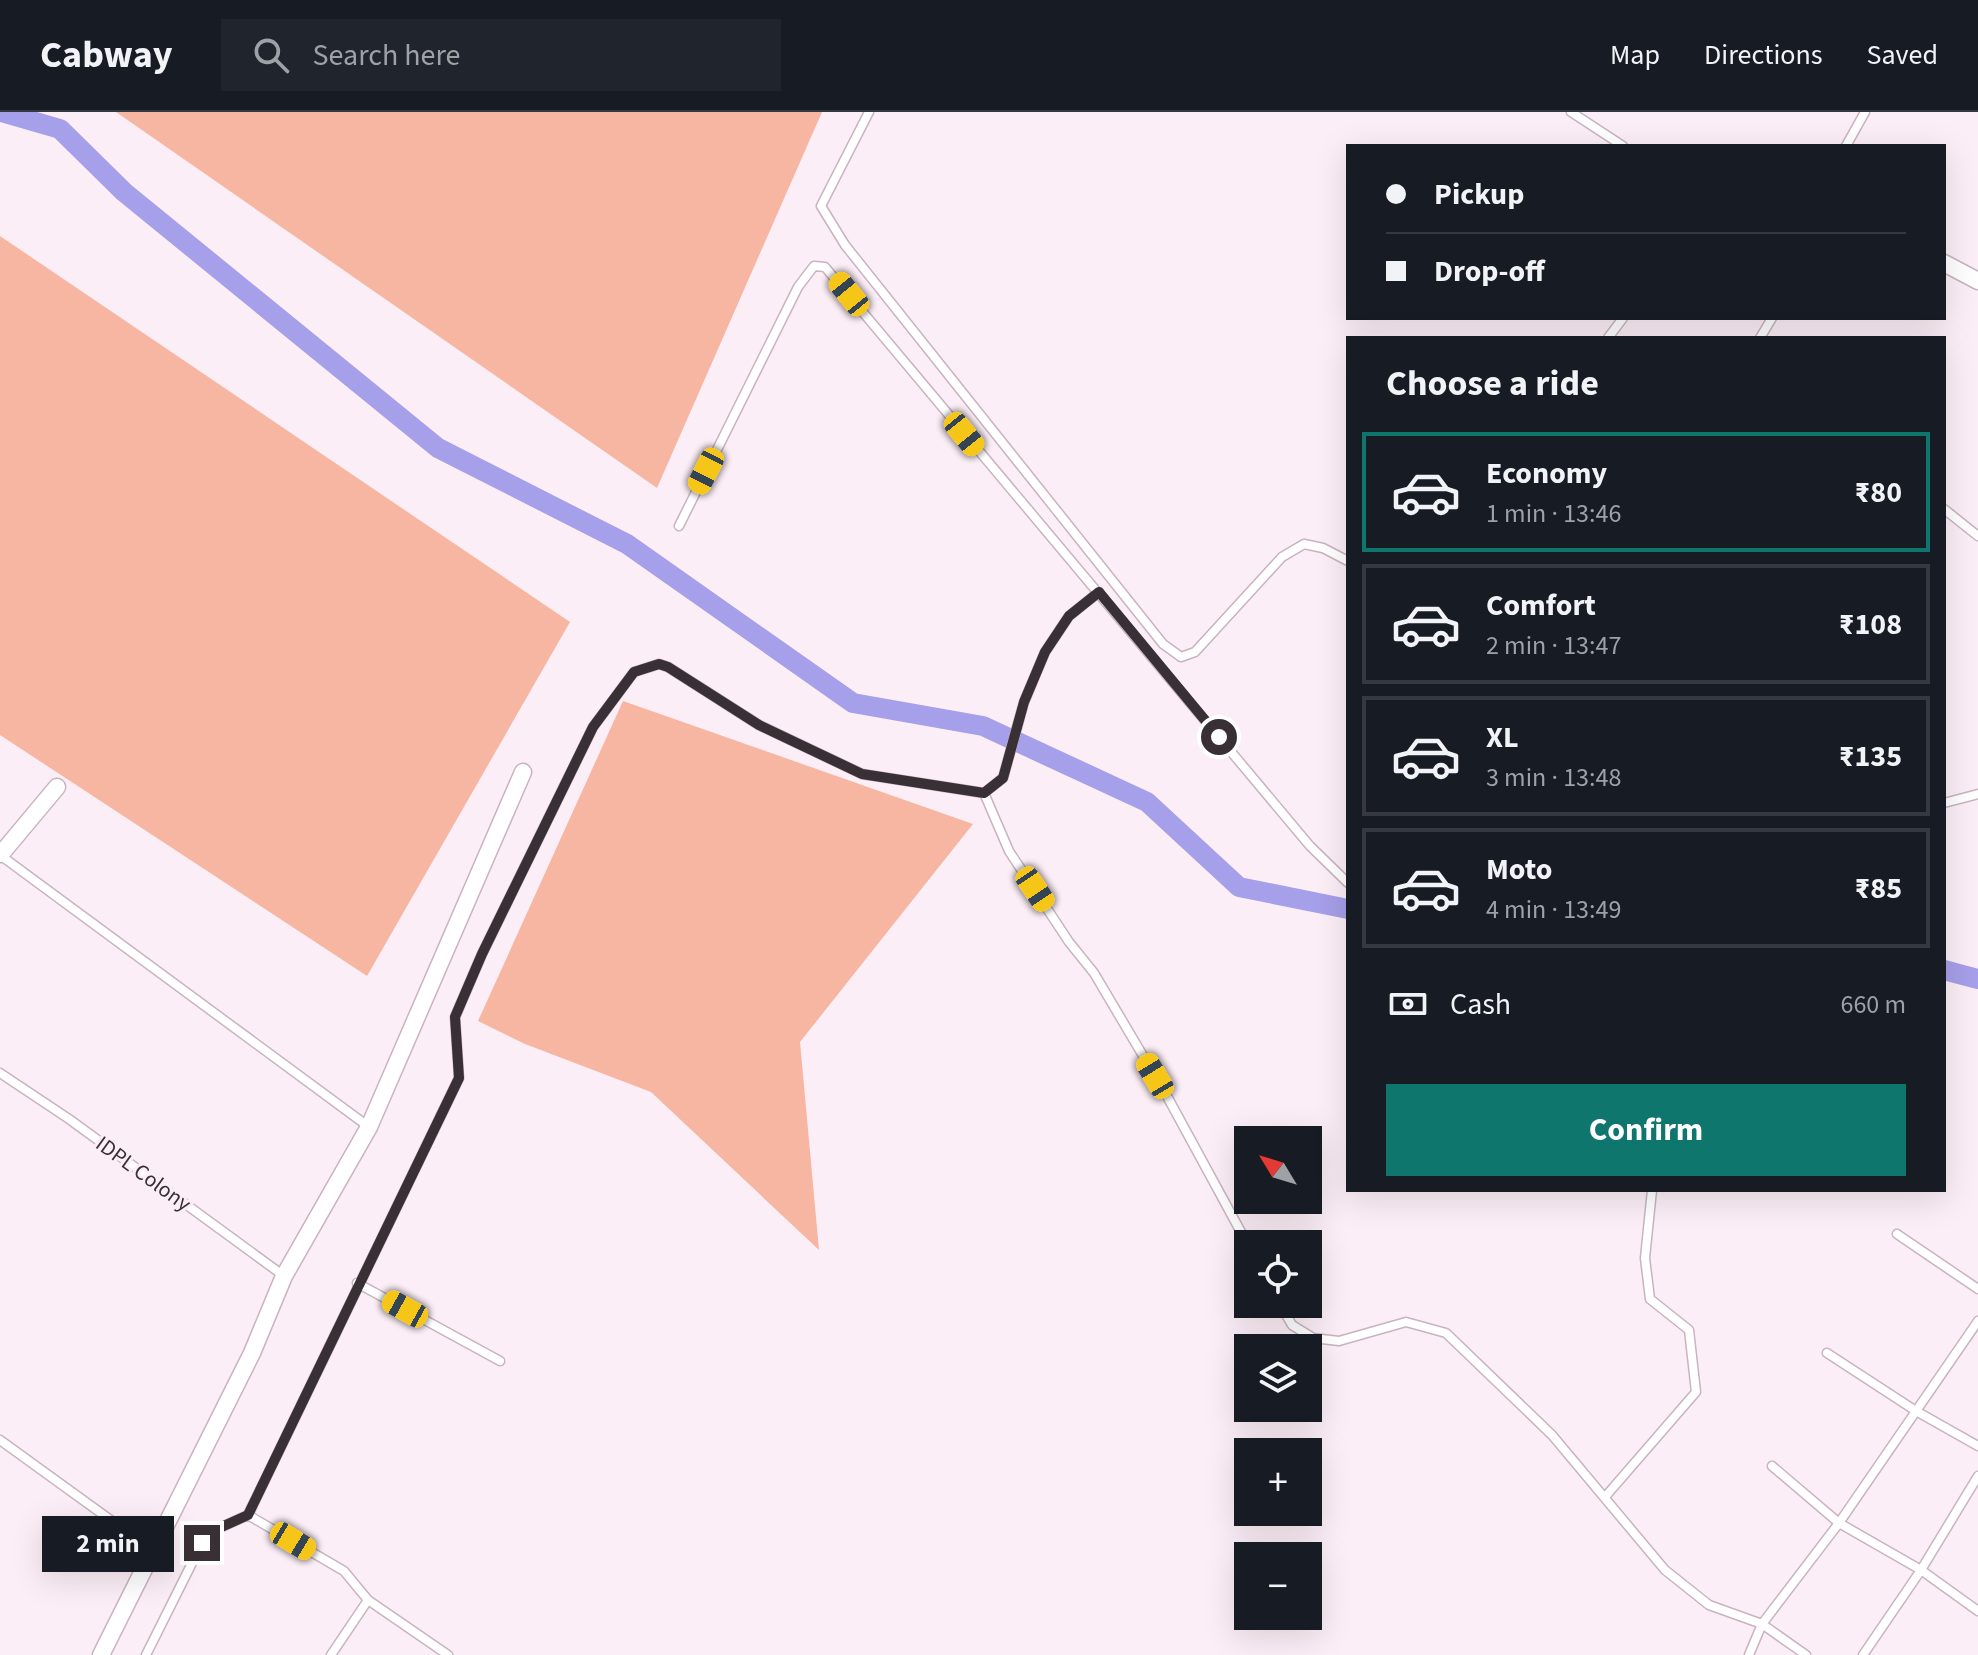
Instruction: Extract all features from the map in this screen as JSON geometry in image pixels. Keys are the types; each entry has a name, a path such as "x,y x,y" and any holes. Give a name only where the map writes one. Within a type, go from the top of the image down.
{"street":[{"path":"1946,264 1978,281"},
{"path":"101,1655 252,1353 284,1276 369,1127 523,772"},
{"path":"0,854 57,787"}],"lane":[{"path":"869,112 821,206 845,245 1163,644 1181,657 1195,652 1282,557 1304,544 1323,548 1346,560"},
{"path":"1571,112 1620,144"},
{"path":"1847,144 1865,112"},
{"path":"679,526 798,287 808,271 817,265 830,270 1060,551 1099,592 1310,846 1346,881"},
{"path":"1946,511 1978,536"},
{"path":"146,1655 202,1543 217,1529 248,1515 357,1283 459,1078 455,1017 482,954 593,727 634,672 659,664 668,667 759,725 862,774 984,793 1003,778 1024,702 1056,633 1069,616 1099,592"},
{"path":"984,793 1009,851 1069,942 1094,973 1168,1098 1240,1230"},
{"path":"1946,802 1978,794"},
{"path":"0,854 369,1127"},
{"name":"IDPL Colony","path":"0,1073 82,1128 284,1276"},
{"path":"1605,1497 1696,1392 1689,1330 1650,1299 1645,1258 1652,1192"},
{"path":"1897,1234 1978,1289"},
{"path":"357,1283 500,1361"},
{"path":"1288,1318 1292,1325 1313,1338 1339,1341 1406,1322 1446,1333 1552,1435 1665,1570 1709,1605 1762,1624 1806,1655"},
{"path":"1749,1655 1762,1624 1839,1523 1978,1321"},
{"path":"1827,1353 1916,1411 1978,1446"},
{"path":"0,1440 152,1550"},
{"path":"1772,1466 1839,1523 1921,1570 1978,1611"},
{"path":"1863,1655 1921,1570 1978,1476"},
{"path":"248,1515 344,1571 368,1600 448,1655"},
{"path":"331,1655 368,1600"}],"shaded area":[{"path":"116,112 822,112 657,488"},
{"path":"0,236 570,622 367,976 0,735"},
{"path":"623,701 973,824 800,1042 819,1250 651,1092 525,1044 478,1021"}],"waterway":[{"path":"1,112 60,129 124,192 438,448 627,544 853,703 983,726 1147,802 1239,887 1346,909"},
{"path":"1946,971 1978,979"}],"route":[{"path":"202,1543 217,1529 248,1515 439,1111 459,1078 455,1017 482,954 593,727 634,672 659,664 668,667 759,725 862,774 984,793 1003,778 1024,702 1045,652 1069,616 1099,592 1219,737"}]}
